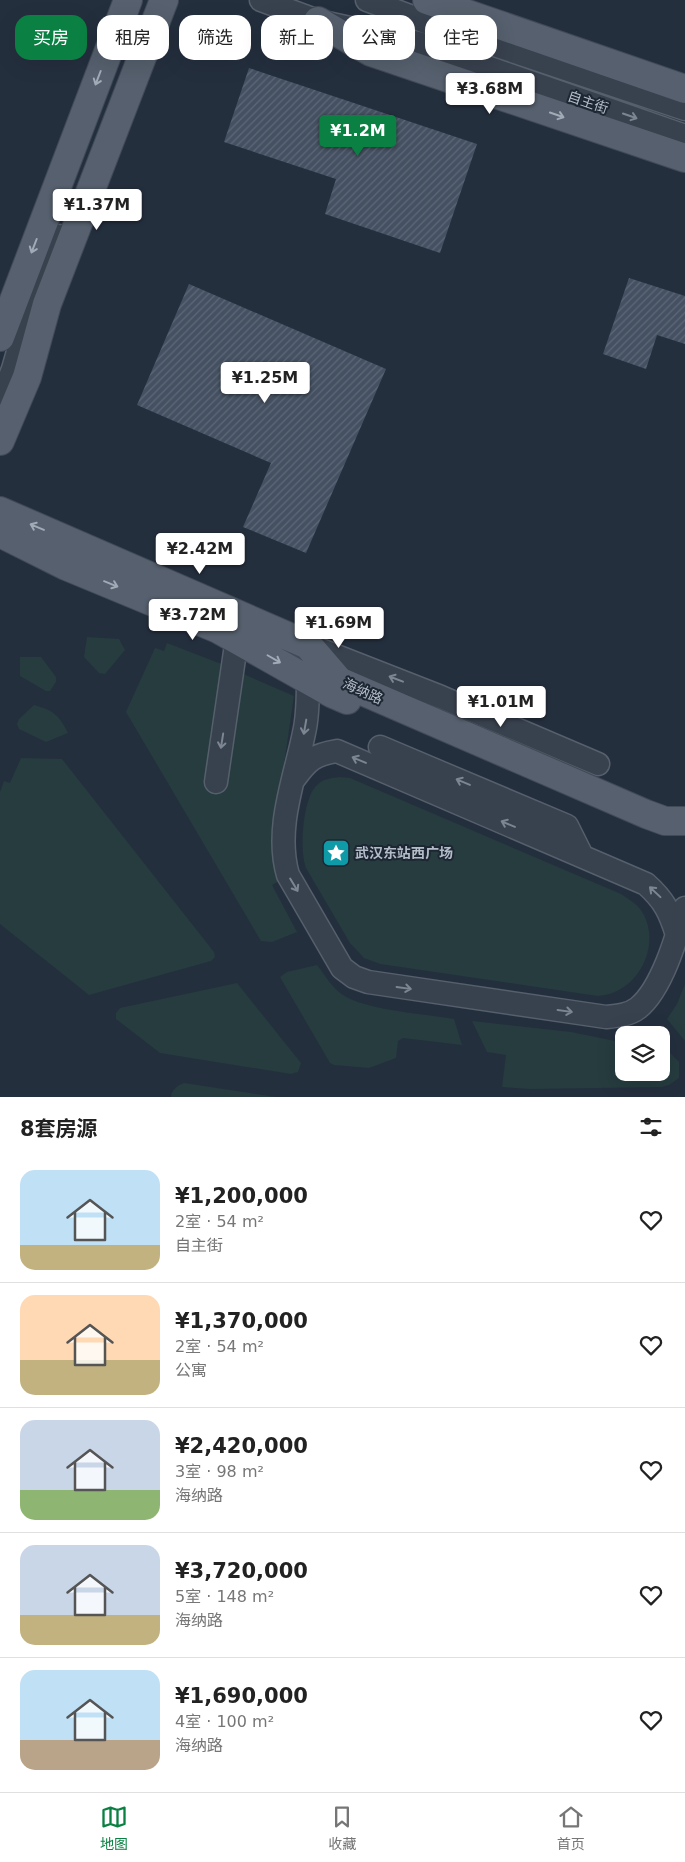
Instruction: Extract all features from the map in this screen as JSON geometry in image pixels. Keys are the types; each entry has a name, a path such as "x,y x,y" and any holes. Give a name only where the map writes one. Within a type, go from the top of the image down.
{"main road":[{"path":"0,337 128,0"},
{"path":"0,441 26,377 47,304 164,0"},
{"path":"425,10 685,89"},
{"path":"333,30 371,52 685,158"},
{"name":"海纳路","path":"0,511 308,645 339,681 646,814 684,828"},
{"name":"海纳路","path":"0,533 66,566 237,638 333,694 641,827 684,828"}],"street":[{"path":"0,403 14,369 30,310 152,0"},
{"name":"自主街","path":"261,0 302,15"},
{"name":"自主街","path":"368,0 425,10 685,109"},
{"path":"388,0 425,10"},
{"name":"自主街","path":"333,24 418,43 685,136"},
{"path":"216,782 237,638"},
{"path":"308,645 441,697 598,764"},
{"path":"308,679 306,727 293,780 283,836 283,856 288,875 342,968 354,977 368,982 606,1017 623,1015 637,1009 650,997 678,935 685,908"},
{"path":"380,747 567,826 582,856"},
{"path":"293,780 308,760 321,754 337,751 646,884 660,896 670,913 678,935"}],"green space":[{"path":"87,637 119,639 125,650 105,674 99,673 84,657"},
{"path":"167,643 224,665 205,783 225,787 241,673 294,696 273,839 281,880 272,885 297,932 272,942 261,941 126,712 155,648 164,651"},
{"path":"20,657 41,657 56,677 56,682 50,691 46,691 20,676"},
{"path":"34,705 55,714 68,733 46,742 19,729 17,724 19,719"},
{"path":"21,758 62,759 214,952 215,957 211,961 89,995 0,924 0,792 4,781 10,783"},
{"path":"339,777 350,778 621,894 640,908 648,928 649,942 642,968 624,987 612,993 598,996 380,964 364,958 350,943 306,868 304,860 304,825 308,801 312,791 322,781"},
{"path":"317,965 335,989 353,1000 380,1008 454,1019 462,1045 403,1038 398,1041 396,1058 369,1068 330,1063 280,977 287,972"},
{"path":"237,983 301,1063 298,1072 291,1074 160,1053 116,1019 116,1013 120,1008"},
{"path":"685,984 685,1041 667,1019 677,1004"},
{"path":"472,1021 571,1032 615,1041 615,1081 670,1081 670,1053 679,1062 679,1078 669,1085 662,1087 530,1089 502,1087 506,1055 487,1052"},
{"path":"184,1083 276,1097 171,1097 175,1088"}],"building":[{"path":"249,68 477,144 440,253 325,214 336,179 224,142"},
{"path":"629,278 685,296 685,344 657,335 646,369 603,354"},
{"path":"189,284 386,369 306,553 243,527 271,463 137,405"}],"place":[{"name":"武汉东站西广场","path":"336,853"}]}
